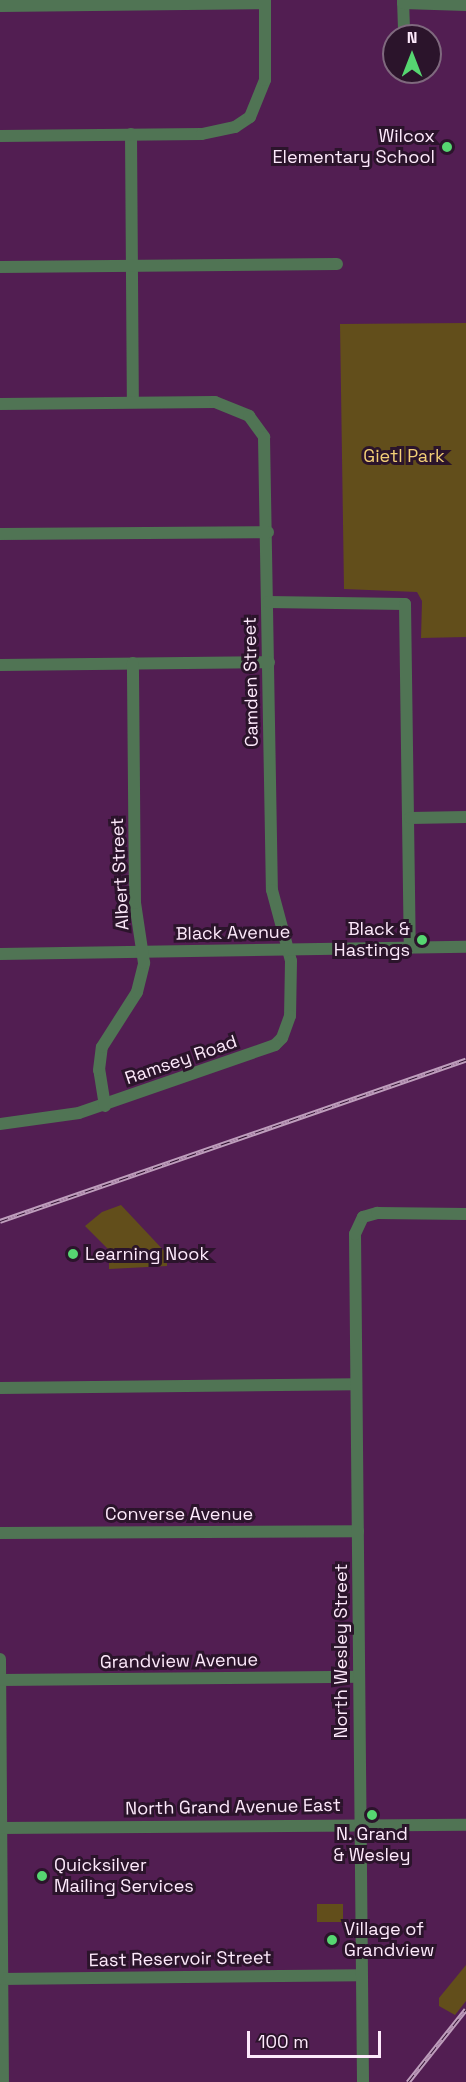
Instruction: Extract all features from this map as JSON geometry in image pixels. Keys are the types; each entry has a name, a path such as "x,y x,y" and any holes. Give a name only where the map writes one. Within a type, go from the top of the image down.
{"street":[{"path":"0,6 265,2 265,81 253,119 213,133 0,136"},
{"path":"404,24 403,2 466,4"},
{"path":"0,404 133,402 130,134"},
{"path":"0,267 337,264"},
{"name":"Camden Street","path":"133,402 215,402 252,413 267,448 272,890 288,950"},
{"path":"0,534 268,532"},
{"path":"268,602 405,604 410,818 410,948"},
{"path":"0,665 269,662"},
{"name":"Albert Street","path":"105,1106 99,1070 102,1047 137,992 144,970 144,952 135,903 133,663"},
{"path":"410,818 466,817"},
{"name":"Black Avenue","path":"0,954 466,947"},
{"name":"Ramsey Road","path":"0,1124 50,1119 105,1106 275,1045 282,1038 290,1016 288,950"},
{"name":"North Wesley Street","path":"363,2082 355,1234 359,1221 377,1213 466,1214"},
{"path":"0,1388 356,1384"},
{"name":"Converse Avenue","path":"0,1533 358,1531"},
{"path":"0,1659 3,2082"},
{"name":"Grandview Avenue","path":"0,1680 359,1677"},
{"name":"North Grand Avenue East","path":"0,1828 466,1825"},
{"name":"East Reservoir Street","path":"1,1979 361,1975"}],"green space":[{"name":"Gietl Park","path":"466,323 466,637 421,638 422,601 417,592 344,589 340,324"},
{"path":"121,1205 167,1254 167,1266 109,1269 109,1250 85,1226 102,1212"},
{"path":"317,1904 343,1904 343,1922 317,1922"},
{"path":"466,1965 466,2001 455,2015 439,2006 439,1998"}],"railway":[{"path":"0,1221 466,1060"},
{"path":"408,2082 466,2009"}],"place":[{"name":"Wilcox Elementary School","path":"447,147"},
{"name":"Black & Hastings","path":"422,940"},
{"name":"Learning Nook","path":"73,1254"},
{"name":"N. Grand & Wesley","path":"372,1815"},
{"name":"Quicksilver Mailing Services","path":"42,1876"},
{"name":"Village of Grandview","path":"332,1940"}]}
